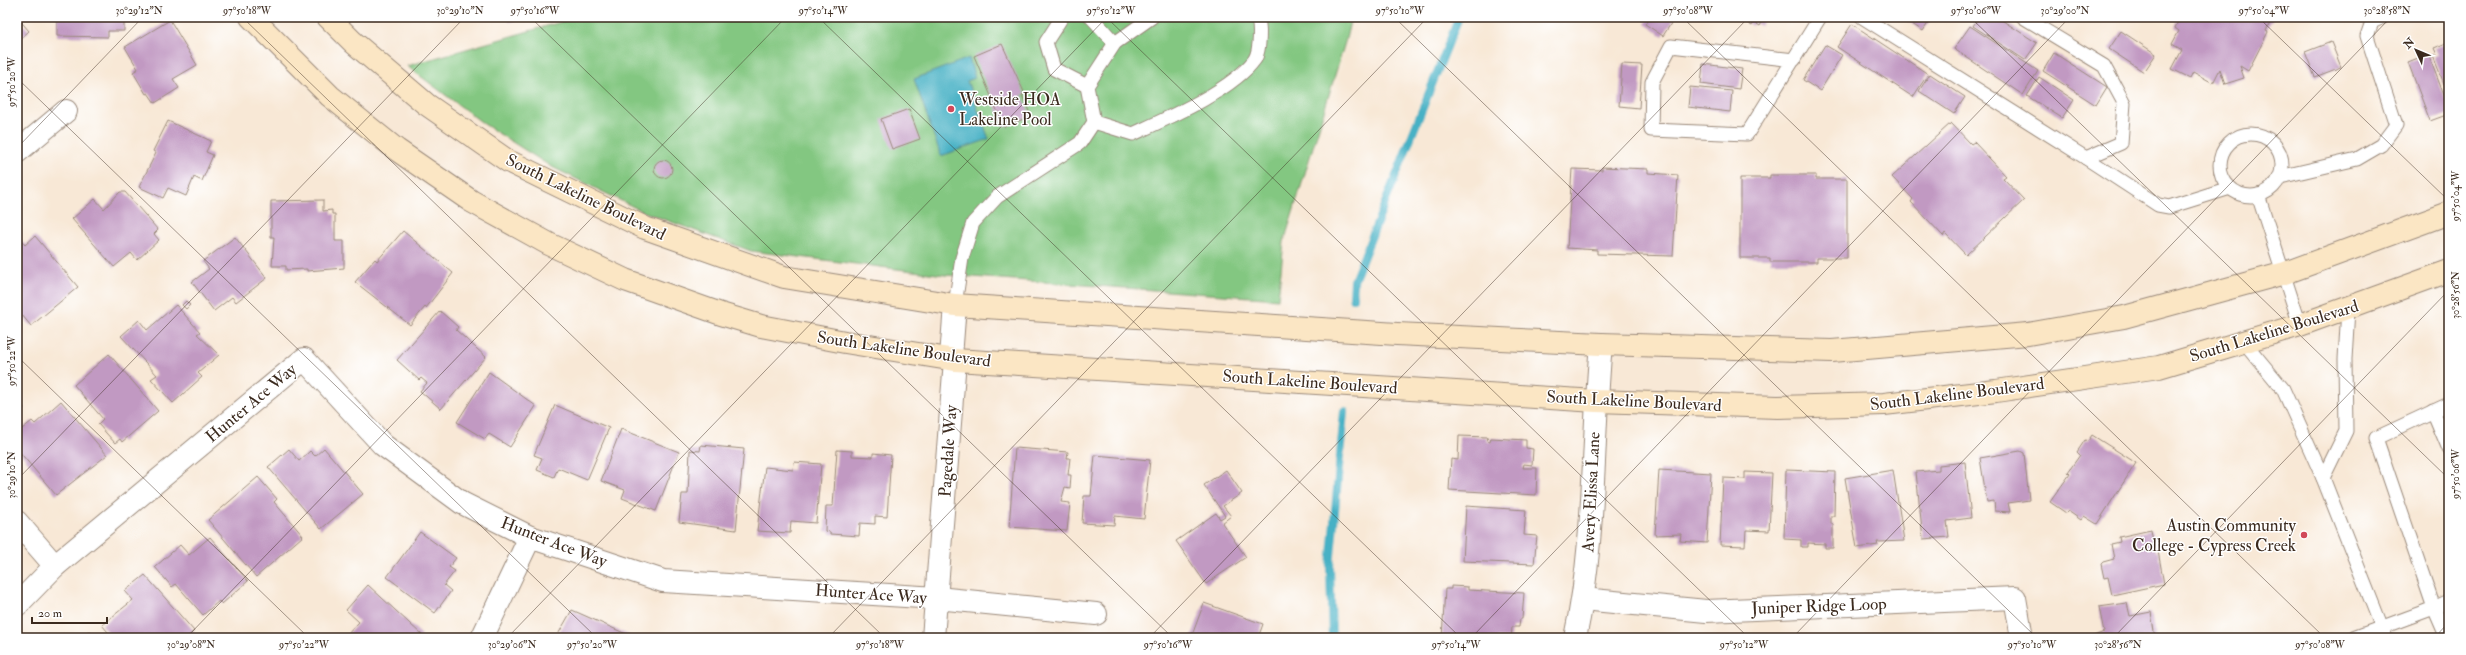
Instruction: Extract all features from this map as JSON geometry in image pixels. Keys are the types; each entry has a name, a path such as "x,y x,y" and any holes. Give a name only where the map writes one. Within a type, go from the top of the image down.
{"main road":[{"name":"South Lakeline Boulevard","path":"251,17 330,96 397,150 471,201 549,244 625,280 754,324 845,342 955,360 1596,401 1778,407 1884,404 1996,391 2159,367 2300,325 2449,271"},
{"name":"South Lakeline Boulevard","path":"328,17 353,42 426,104 508,161 645,228 784,277 955,306 1457,337 1601,344 1832,351 2028,334 2124,316 2285,273 2449,213"}],"street":[{"path":"17,152 66,111"},
{"name":"Pagedale Way","path":"933,638 955,360 951,357 955,306"},
{"name":"Avery Elissa Lane","path":"1575,638 1583,599 1590,537 1596,401 1601,344"},
{"name":"Hunter Ace Way","path":"17,605 55,566 304,359 383,445 462,503 530,536 663,580 937,598 1096,614"},
{"path":"17,522 55,566"},
{"path":"482,638 530,536"},
{"name":"Juniper Ridge Loop","path":"1583,599 1706,611 2015,598 2022,638"}],"lane":[{"path":"1062,17 1046,42 1054,69 1087,86"},
{"path":"1091,17 1115,43"},
{"path":"955,306 962,258 973,223 997,197 1080,143 1094,122 1087,86 1115,43 1152,17"},
{"path":"1094,122 1133,134 1183,110 1227,85 1255,58 1261,27 1257,17"},
{"path":"1794,60 1671,46 1652,82 1651,130 1747,134 1794,60 1820,17"},
{"path":"1862,17 2158,205 2169,207 2230,188"},
{"path":"2022,17 2104,66 2124,102 2121,143 2086,158"},
{"path":"2280,177 2357,159 2381,145 2396,125 2367,36 2372,22 2383,17"},
{"path":"2247,134 2264,137 2273,142 2281,156 2280,177 2271,189 2258,195 2251,197 2237,193 2230,188 2221,172 2221,160 2228,144 2247,134"},
{"path":"2258,195 2285,273 2300,325"},
{"path":"2323,478 2346,430 2348,308"},
{"path":"2244,342 2283,389 2323,478 2384,633"},
{"path":"2446,638 2434,608 2376,438 2449,404"},
{"path":"2433,411 2449,449"},
{"path":"2353,638 2384,633 2449,601"}],"green space":[{"path":"578,17 1351,17 1346,39 1284,242 1278,299 945,275 751,251 644,212 550,166 484,124 407,66"}],"water":[{"name":"Westside HOA Lakeline Pool","path":"969,58 975,78 967,81 989,139 941,156 914,79"}],"building":[{"path":"17,17 29,31 17,42"},
{"path":"57,17 124,17 124,31 108,31 108,37 57,36"},
{"path":"508,17 527,17 509,22"},
{"path":"1650,17 1675,17 1663,36 1645,24"},
{"path":"1738,17 1765,17 1760,26 1754,22 1752,26"},
{"path":"1901,17 1932,17 1923,31"},
{"path":"1979,17 1997,17 2037,43 2025,60 1973,26"},
{"path":"2180,17 2273,17 2266,31 2268,32 2248,71 2240,66 2244,78 2225,84 2220,69 2213,83 2193,72 2190,78 2172,69 2182,50 2172,44 2179,31 2175,28"},
{"path":"170,20 197,65 173,79 179,88 155,103 148,93 146,94 133,72 138,69 125,47"},
{"path":"1852,24 1928,74 1913,97 1837,47"},
{"path":"1970,26 2038,71 2023,95 1954,49"},
{"path":"2121,31 2156,54 2144,72 2109,49"},
{"path":"2331,42 2341,67 2315,77 2305,52"},
{"path":"2449,42 2449,96 2433,56 2437,55 2434,48"},
{"path":"1002,44 1025,94 1022,95 1031,116 1004,127 974,56"},
{"path":"1825,45 1842,55 1820,91 1803,80"},
{"path":"2054,53 2107,87 2096,105 2043,71"},
{"path":"2428,54 2449,108 2449,114 2430,121 2408,62"},
{"path":"1622,64 1642,65 1639,108 1619,106"},
{"path":"1703,64 1742,69 1739,89 1701,84"},
{"path":"1930,74 1965,97 1954,114 1919,91"},
{"path":"2039,77 2074,100 2062,118 2027,96"},
{"path":"1690,87 1732,91 1730,112 1688,107"},
{"path":"909,109 920,139 892,149 881,119"},
{"path":"168,121 211,141 206,152 213,155 202,181 194,177 186,196 168,188 163,198 139,187 156,153 153,151"},
{"path":"1951,123 1971,144 1974,142 2006,176 2003,178 2024,200 1966,255 1945,233 1943,236 1911,202 1913,199 1892,177"},
{"path":"663,160 669,163 672,169 669,175 663,178 657,175 654,169 657,163"},
{"path":"1602,167 1648,169 1648,173 1678,175 1673,256 1597,254 1597,250 1567,248 1572,169 1602,170"},
{"path":"1770,175 1816,175 1816,179 1847,179 1847,258 1817,258 1817,262 1770,262 1770,258 1740,258 1740,178 1770,178"},
{"path":"120,192 125,192 158,230 154,234 159,240 137,260 131,253 114,267 72,219 95,199 104,209"},
{"path":"323,200 323,211 332,210 332,214 335,214 335,241 344,241 344,268 307,271 307,269 286,270 286,266 272,266 274,237 271,237 271,201"},
{"path":"403,231 453,273 426,308 425,307 410,325 355,282 375,259 377,261"},
{"path":"17,235 25,245 35,236 78,287 31,326 17,309"},
{"path":"235,237 267,278 236,302 232,297 214,311 192,282 209,269 203,261"},
{"path":"186,301 190,305 186,309 182,305"},
{"path":"176,305 200,332 197,334 219,355 198,373 202,377 173,403 151,379 157,375 121,336 139,320 147,330"},
{"path":"440,311 458,327 456,330 486,357 441,409 420,391 427,383 421,378 419,380 397,360"},
{"path":"109,354 158,411 122,442 120,439 115,443 98,424 103,419 74,385"},
{"path":"489,372 536,406 510,447 489,434 485,439 457,422"},
{"path":"61,401 107,455 56,495 17,449 17,433 32,421 35,424"},
{"path":"18,402 24,408 18,414 17,403"},
{"path":"555,405 609,428 587,480 558,468 554,477 537,470 542,458 534,455"},
{"path":"621,429 679,452 656,511 622,498 625,490 601,481"},
{"path":"2092,435 2136,463 2097,524 2084,516 2081,520 2068,511 2066,513 2050,502 2070,474 2068,472 2080,455 2077,452 2085,440 2088,441"},
{"path":"1459,436 1488,437 1487,441 1490,442 1491,438 1526,440 1526,448 1533,449 1532,465 1524,464 1523,468 1537,468 1536,495 1449,490 1451,459 1458,460"},
{"path":"701,445 744,449 736,530 679,522 682,494 688,494 690,450 700,451"},
{"path":"324,448 363,494 321,529 268,467 289,449 299,461 310,451 315,456"},
{"path":"1015,448 1068,452 1067,458 1070,458 1068,475 1071,475 1070,488 1065,487 1061,502 1070,503 1067,531 1009,527"},
{"path":"837,450 852,451 852,456 873,457 873,453 891,455 887,517 875,516 875,524 860,523 859,536 830,534 830,532 825,531 826,506 833,506"},
{"path":"2020,451 2024,453 2029,500 2008,503 2010,512 1995,511 1994,501 1987,502 1980,458"},
{"path":"1095,455 1150,460 1144,519 1115,516 1114,525 1082,523 1084,496 1091,496"},
{"path":"794,462 821,464 816,523 791,521 790,533 757,531 765,467 793,470"},
{"path":"1965,462 1971,518 1947,521 1949,537 1923,539 1916,472 1939,470 1939,465"},
{"path":"1226,470 1242,493 1223,506 1231,516 1222,523 1246,557 1206,584 1176,541 1216,513 1220,519 1225,516 1204,485"},
{"path":"1659,470 1711,473 1707,543 1680,541 1681,534 1655,535"},
{"path":"1786,470 1835,472 1834,516 1831,516 1831,524 1833,524 1833,548 1825,548 1825,544 1808,543 1808,547 1801,547 1801,540 1784,539"},
{"path":"1893,470 1904,541 1877,542 1878,545 1857,548 1845,478"},
{"path":"1745,472 1772,473 1769,531 1746,530 1745,546 1720,545 1723,478 1745,479"},
{"path":"258,477 277,499 274,502 303,536 256,577 208,520"},
{"path":"1466,506 1526,510 1524,535 1537,536 1534,564 1463,561"},
{"path":"2151,530 2155,552 2158,551 2164,584 2112,595 2108,577 2104,578 2101,564 2114,559 2111,544 2120,542 2119,537"},
{"path":"420,532 456,558 449,567 455,571 444,585 451,591 435,613 387,577"},
{"path":"210,537 248,581 222,604 219,601 203,615 176,584 172,587 155,567 180,545 189,555"},
{"path":"145,575 194,631 186,638 113,638 102,625 133,600 125,591"},
{"path":"368,585 422,635 419,638 344,638 359,622 346,610"},
{"path":"1451,586 1468,587 1468,590 1524,593 1522,619 1520,619 1519,627 1512,627 1511,638 1442,638 1445,589 1451,589"},
{"path":"1204,603 1263,624 1258,638 1191,638"},
{"path":"2127,603 2130,616 2151,612 2155,638 2089,638 2104,632 2099,607"},
{"path":"572,610 635,638 556,638"},
{"path":"89,631 95,638 81,638"}],"waterway":[{"path":"1353,298 1354,281 1459,17"},
{"path":"1332,638 1330,567 1344,411"}],"place":[{"name":"Westside HOA Lakeline Pool","path":"951,109"},
{"name":"Austin Community College - Cypress Creek","path":"2304,535"}]}
